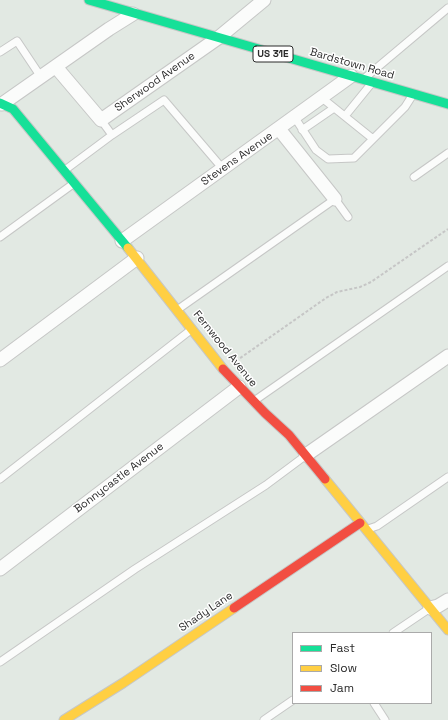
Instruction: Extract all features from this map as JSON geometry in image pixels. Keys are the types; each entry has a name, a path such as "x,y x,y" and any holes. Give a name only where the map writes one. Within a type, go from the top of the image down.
{"street":[{"name":"Bardstown Road","path":"89,0 448,104"},
{"name":"Sherwood Avenue","path":"101,120 218,38 264,0"},
{"path":"1,104 134,14"},
{"path":"56,67 101,120"},
{"name":"Stevens Avenue","path":"122,241 322,98 357,78"},
{"name":"Fernwood Avenue","path":"1,104 13,109 65,170 137,258 224,370 253,402 289,435 448,630"},
{"path":"279,130 334,199"},
{"path":"0,360 137,258"},
{"path":"306,455 448,356"},
{"name":"Bonnycastle Avenue","path":"0,569 239,387"},
{"name":"Shady Lane","path":"64,720 363,526"},
{"path":"430,608 438,606 448,600"}],"lane":[{"path":"357,78 448,8"},
{"path":"0,52 17,41 41,77"},
{"path":"345,116 372,82"},
{"path":"294,118 316,150 328,159 354,158 405,107 413,94"},
{"path":"322,98 373,139"},
{"path":"65,170 112,135 164,100 223,169"},
{"path":"302,130 334,108"},
{"path":"101,120 112,135"},
{"path":"414,177 448,153"},
{"path":"0,237 75,183"},
{"path":"177,310 334,199 348,217"},
{"path":"253,402 448,266"},
{"path":"0,479 192,329"},
{"path":"0,662 135,569 266,484 306,455"},
{"path":"363,526 377,526 448,477"},
{"path":"394,632 430,608"},
{"path":"264,720 292,701"},
{"path":"375,704 385,720"}],"path":[{"path":"224,370 326,298 337,292 360,287 371,282 448,229"}],"traffic: fast":[{"path":"89,0 448,104"},
{"path":"0,103 13,109 128,248"}],"traffic: slow":[{"path":"128,248 223,369"},
{"path":"325,479 448,630"},
{"path":"64,720 123,683 234,608"}],"traffic: jam":[{"path":"223,369 265,413 289,435 325,479"},
{"path":"234,608 360,523"}]}
